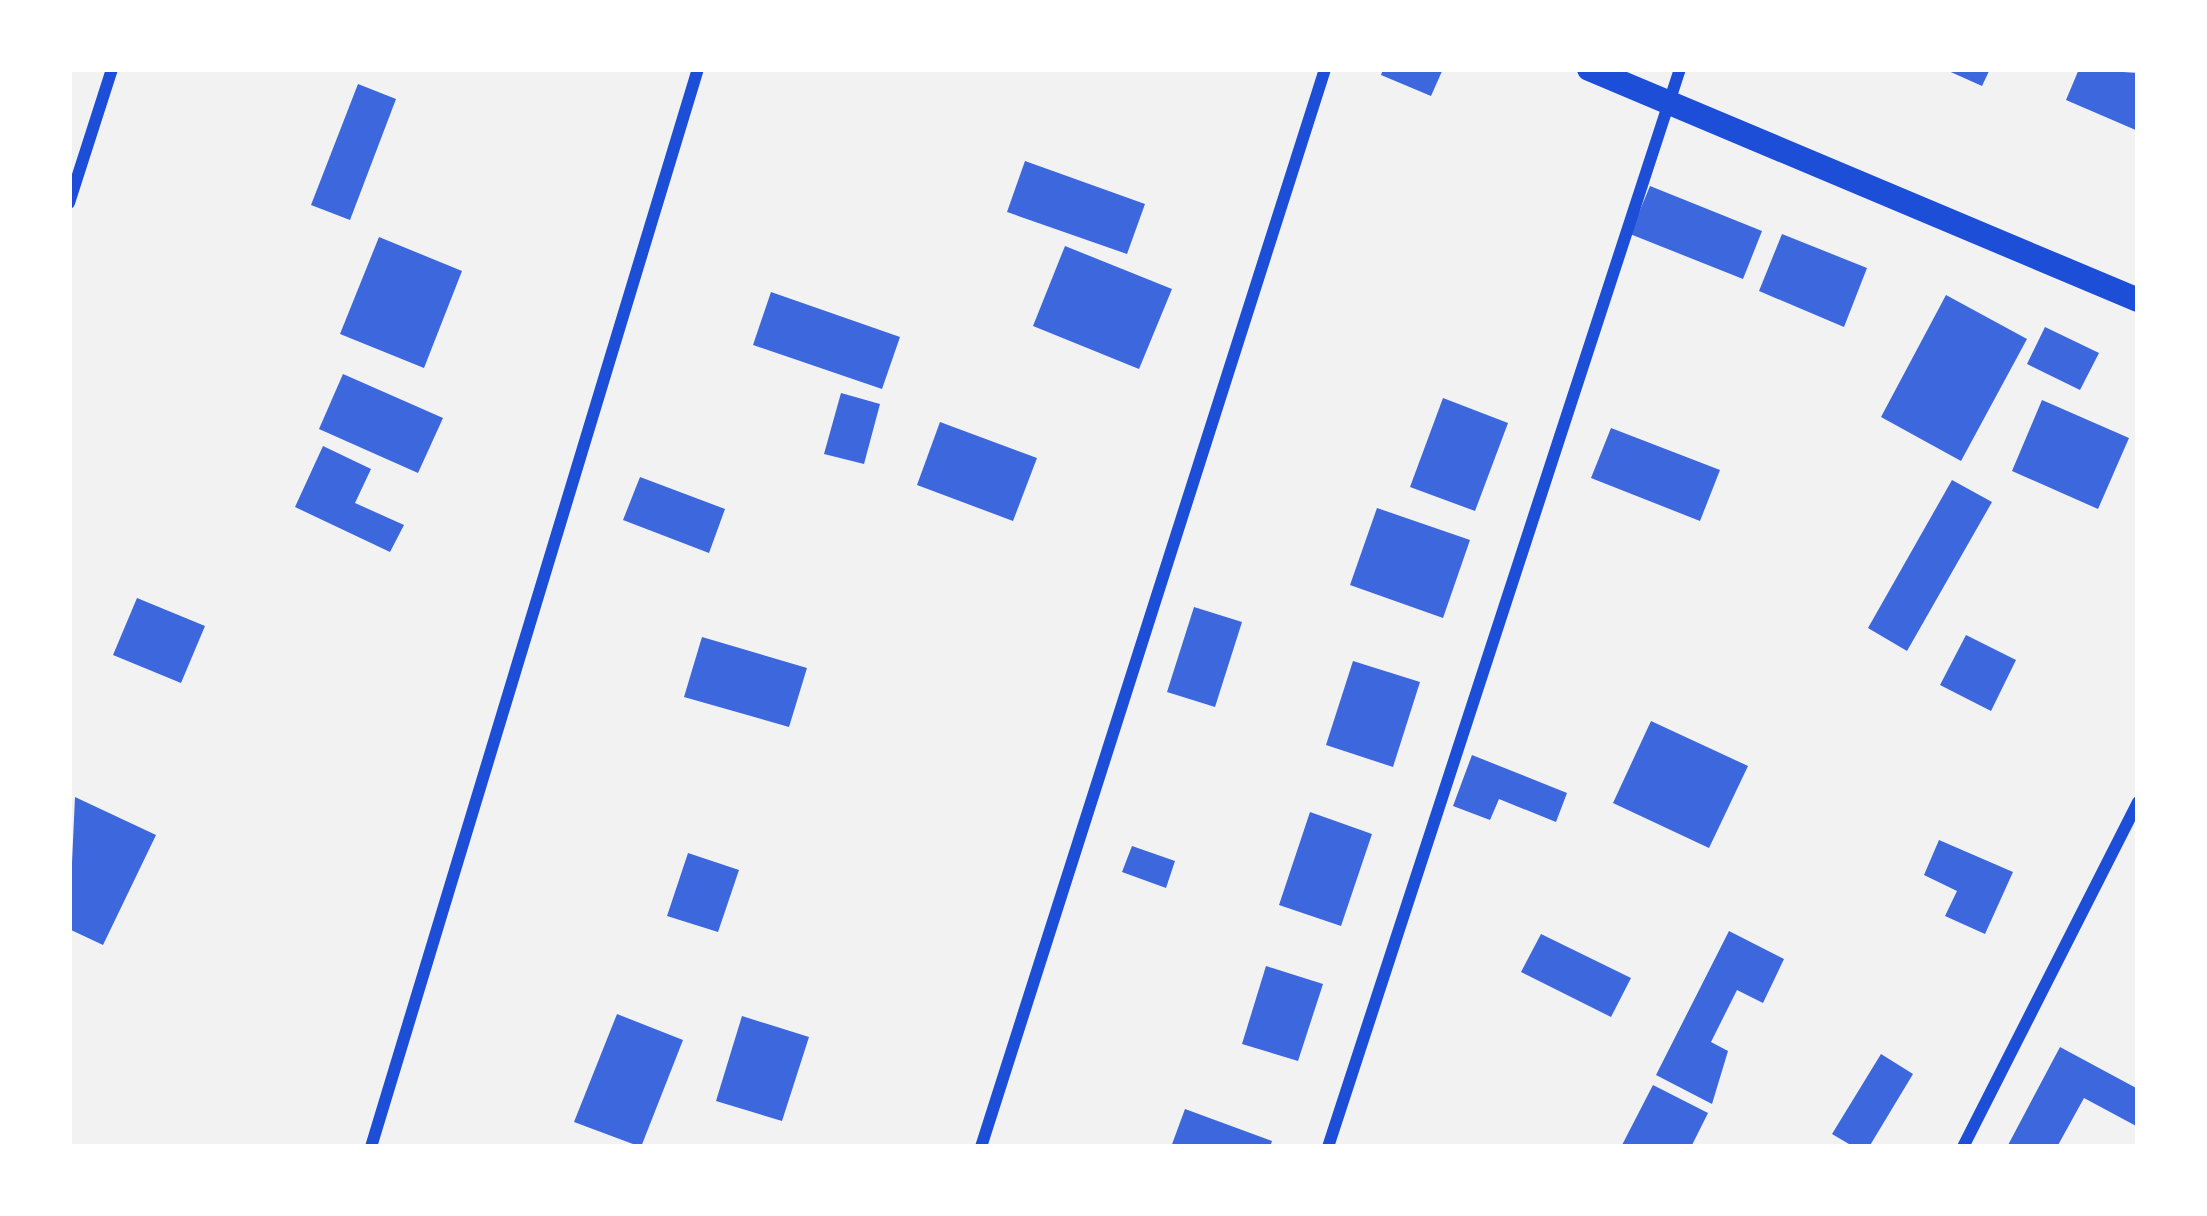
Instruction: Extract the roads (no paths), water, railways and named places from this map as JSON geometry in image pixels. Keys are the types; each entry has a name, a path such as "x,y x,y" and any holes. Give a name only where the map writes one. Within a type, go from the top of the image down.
{"main road":[{"path":"1588,69 2138,300"}],"street":[{"path":"69,202 112,69"},
{"path":"371,1147 698,69"},
{"path":"982,1147 1324,69"},
{"path":"1328,1147 1680,69"},
{"path":"1963,1147 2138,802"}]}
